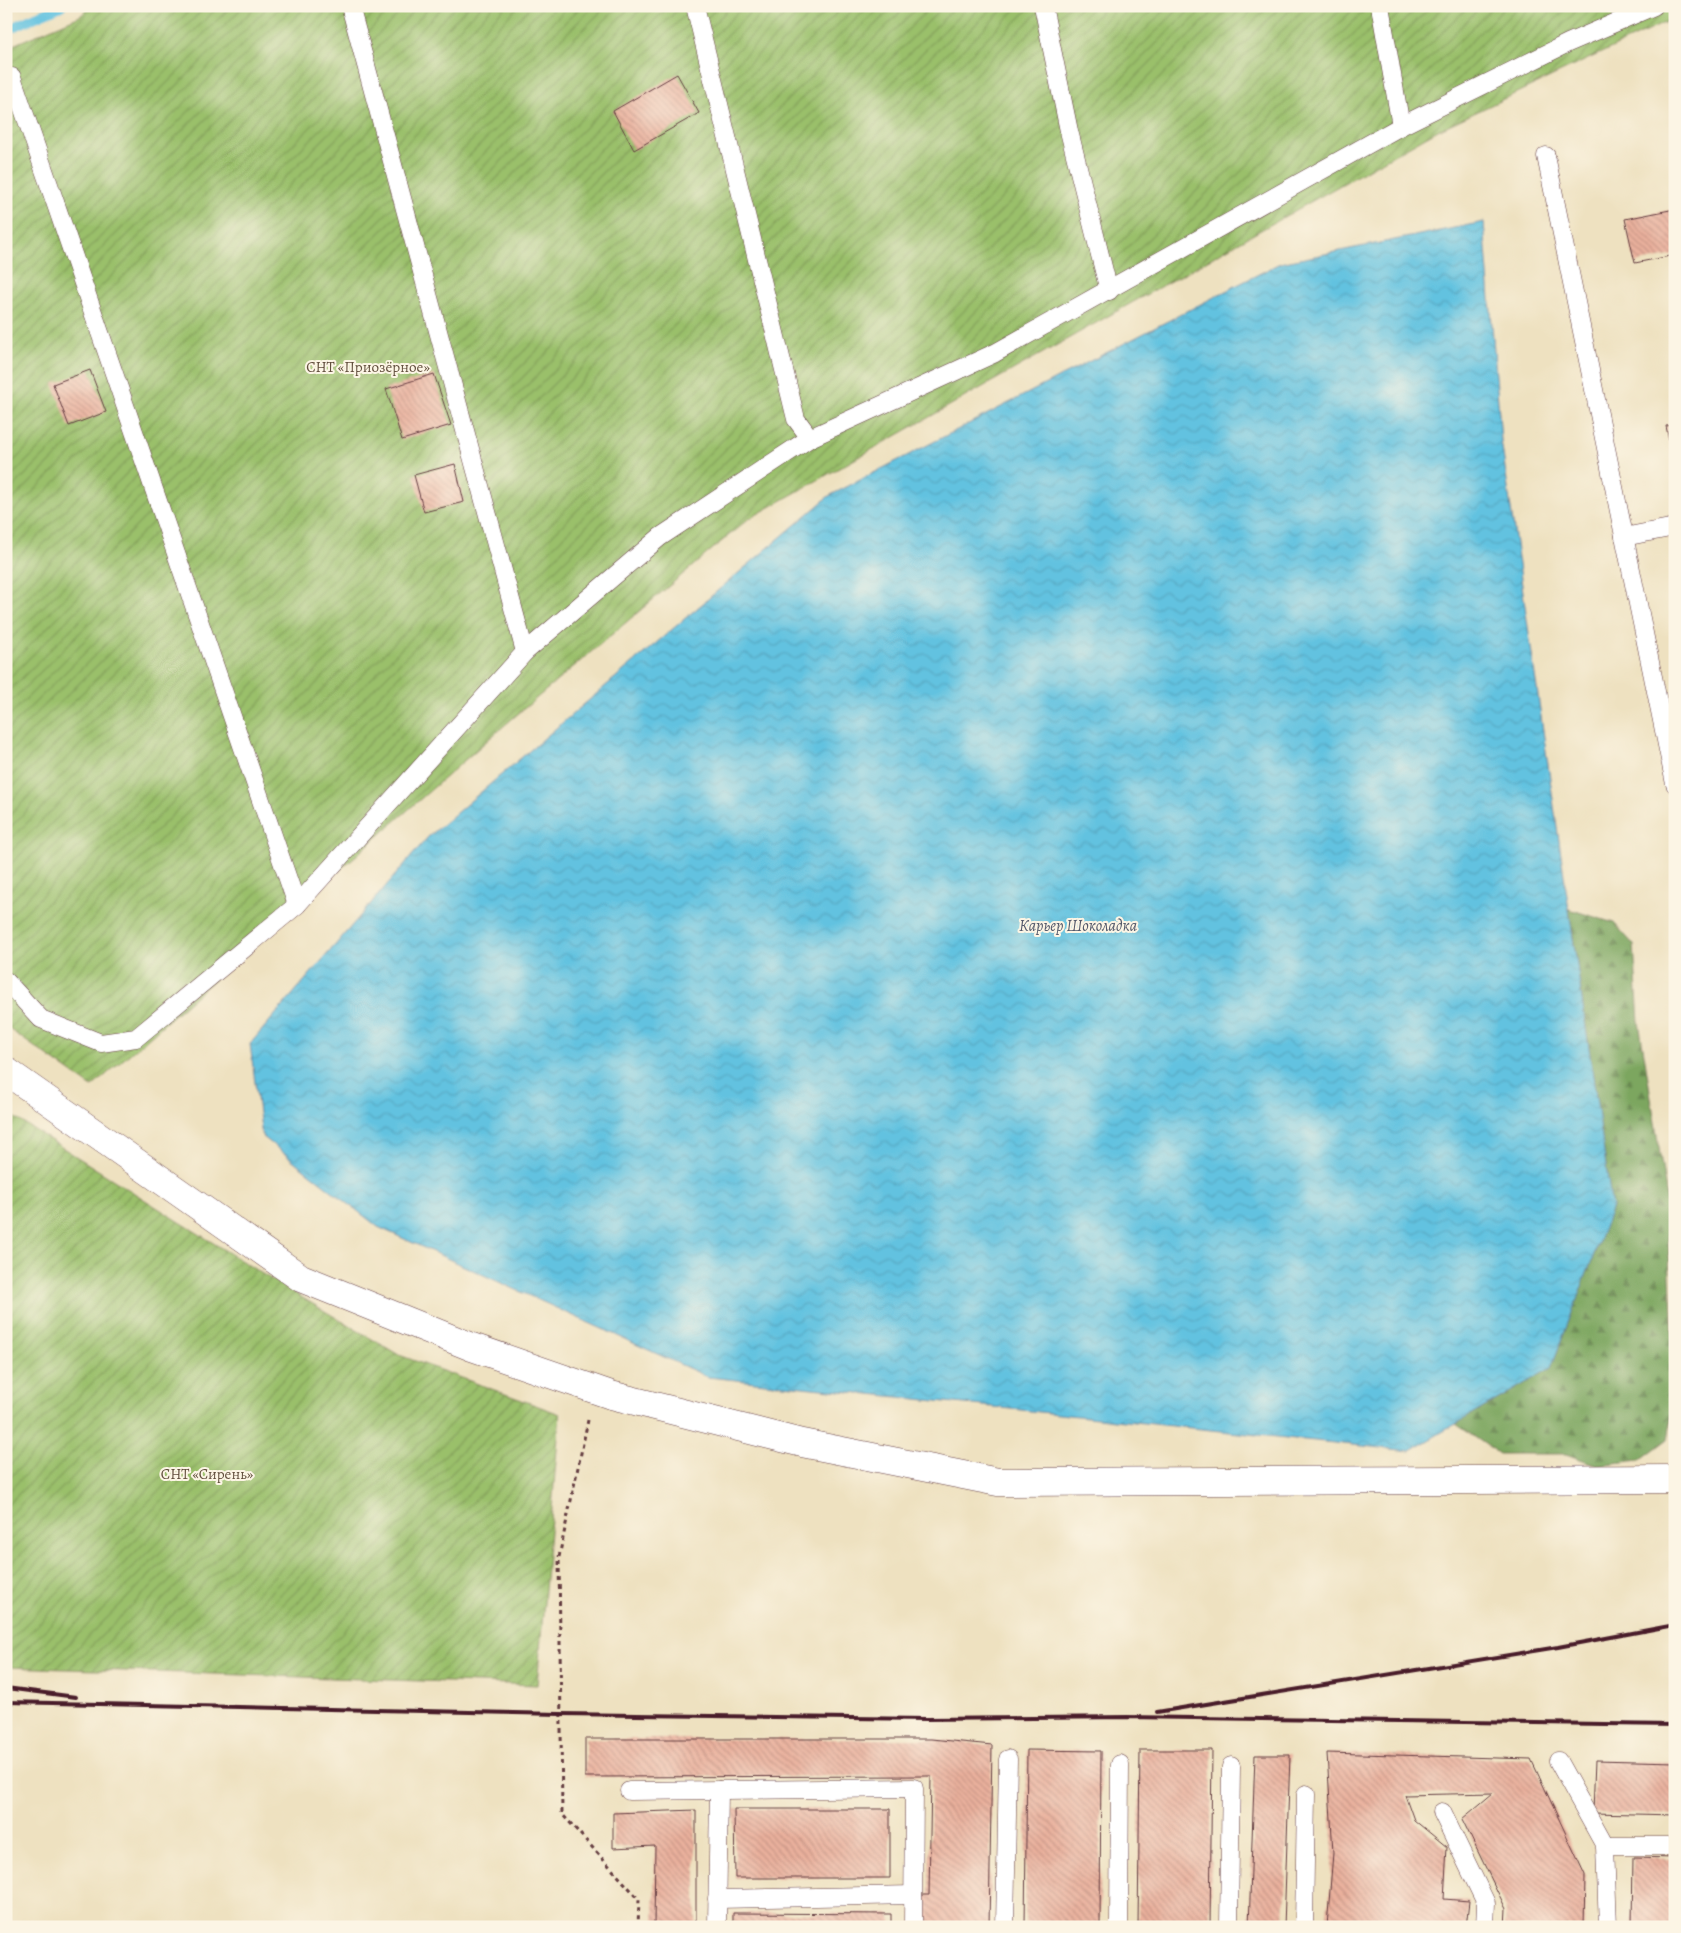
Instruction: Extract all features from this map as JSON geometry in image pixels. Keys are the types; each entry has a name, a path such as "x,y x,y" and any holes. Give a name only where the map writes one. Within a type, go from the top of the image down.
{"street":[{"path":"6,1071 301,1278 472,1347 594,1389 802,1443 998,1482 1675,1479"}],"lane":[{"path":"350,6 525,652"},
{"path":"694,6 796,419 810,438"},
{"path":"1043,6 1069,131 1109,290"},
{"path":"1380,6 1401,126"},
{"path":"6,981 42,1019 101,1043 136,1038 297,904 525,652 660,537 810,438 995,353 1401,126 1568,43 1654,6"},
{"path":"12,77 297,904"},
{"path":"1546,156 1675,784"},
{"path":"1624,536 1675,527"},
{"path":"1006,1927 1008,1759"},
{"path":"1558,1761 1605,1846 1608,1927"},
{"path":"1119,1927 1120,1764"},
{"path":"1229,1927 1231,1766"},
{"path":"629,1792 914,1788 913,1927"},
{"path":"717,1927 718,1790"},
{"path":"1304,1927 1306,1794"},
{"path":"1442,1812 1486,1903 1485,1927"},
{"path":"1605,1846 1675,1846"},
{"path":"717,1899 913,1895"}],"path":[{"path":"594,1389 559,1557 562,1814 639,1899 638,1927"}],"green space":[{"name":"СНТ «Приозёрное»","path":"92,6 1675,6 1675,18 1438,130 747,520 506,724 92,1087 6,1027 6,48 80,16"},
{"path":"1569,909 1614,923 1634,945 1639,1022 1666,1192 1675,1380 1675,1401 1668,1439 1640,1460 1597,1465 1566,1454 1499,1454 1456,1424 1551,1368 1612,1207"},
{"name":"СНТ «Сирень»","path":"6,1112 264,1275 399,1355 560,1414 537,1685 6,1667"}],"water":[{"name":"Карьер Шоколадка","path":"1484,222 1501,440 1612,1207 1551,1368 1410,1451 708,1377 378,1227 262,1136 250,1044 428,837 829,496 1280,263"}],"building":[{"path":"677,74 699,113 634,150 613,111"},
{"path":"1675,209 1675,255 1635,263 1625,219"},
{"path":"90,370 106,412 69,426 53,384"},
{"path":"434,374 451,425 402,440 386,389"},
{"path":"1675,425 1675,465 1674,466 1666,426"},
{"path":"455,464 464,502 424,512 414,475"},
{"path":"585,1739 931,1739 992,1745 989,1927 913,1927 913,1895 929,1895 931,1776 585,1777"},
{"path":"1027,1750 1101,1751 1100,1927 1025,1927"},
{"path":"1140,1750 1212,1750 1210,1927 1138,1927"},
{"path":"1327,1753 1531,1759 1585,1875 1584,1927 1505,1927 1506,1909 1462,1819 1493,1793 1405,1795 1414,1820 1447,1847 1444,1899 1469,1901 1466,1927 1327,1927 1333,1853"},
{"path":"1255,1755 1290,1755 1284,1927 1249,1927"},
{"path":"1595,1760 1675,1762 1675,1815 1593,1813"},
{"path":"734,1809 890,1809 890,1878 735,1878"},
{"path":"696,1810 696,1927 654,1927 655,1846 613,1848 613,1813"},
{"path":"1633,1857 1675,1858 1675,1926 1632,1925"},
{"path":"733,1913 891,1914 891,1927 733,1927"}],"waterway":[{"path":"6,30 61,6"}],"railway":[{"path":"1157,1712 1558,1647 1675,1625"},
{"path":"6,1688 76,1697"},
{"path":"6,1702 560,1714 927,1719 1127,1717 1675,1725"}]}
